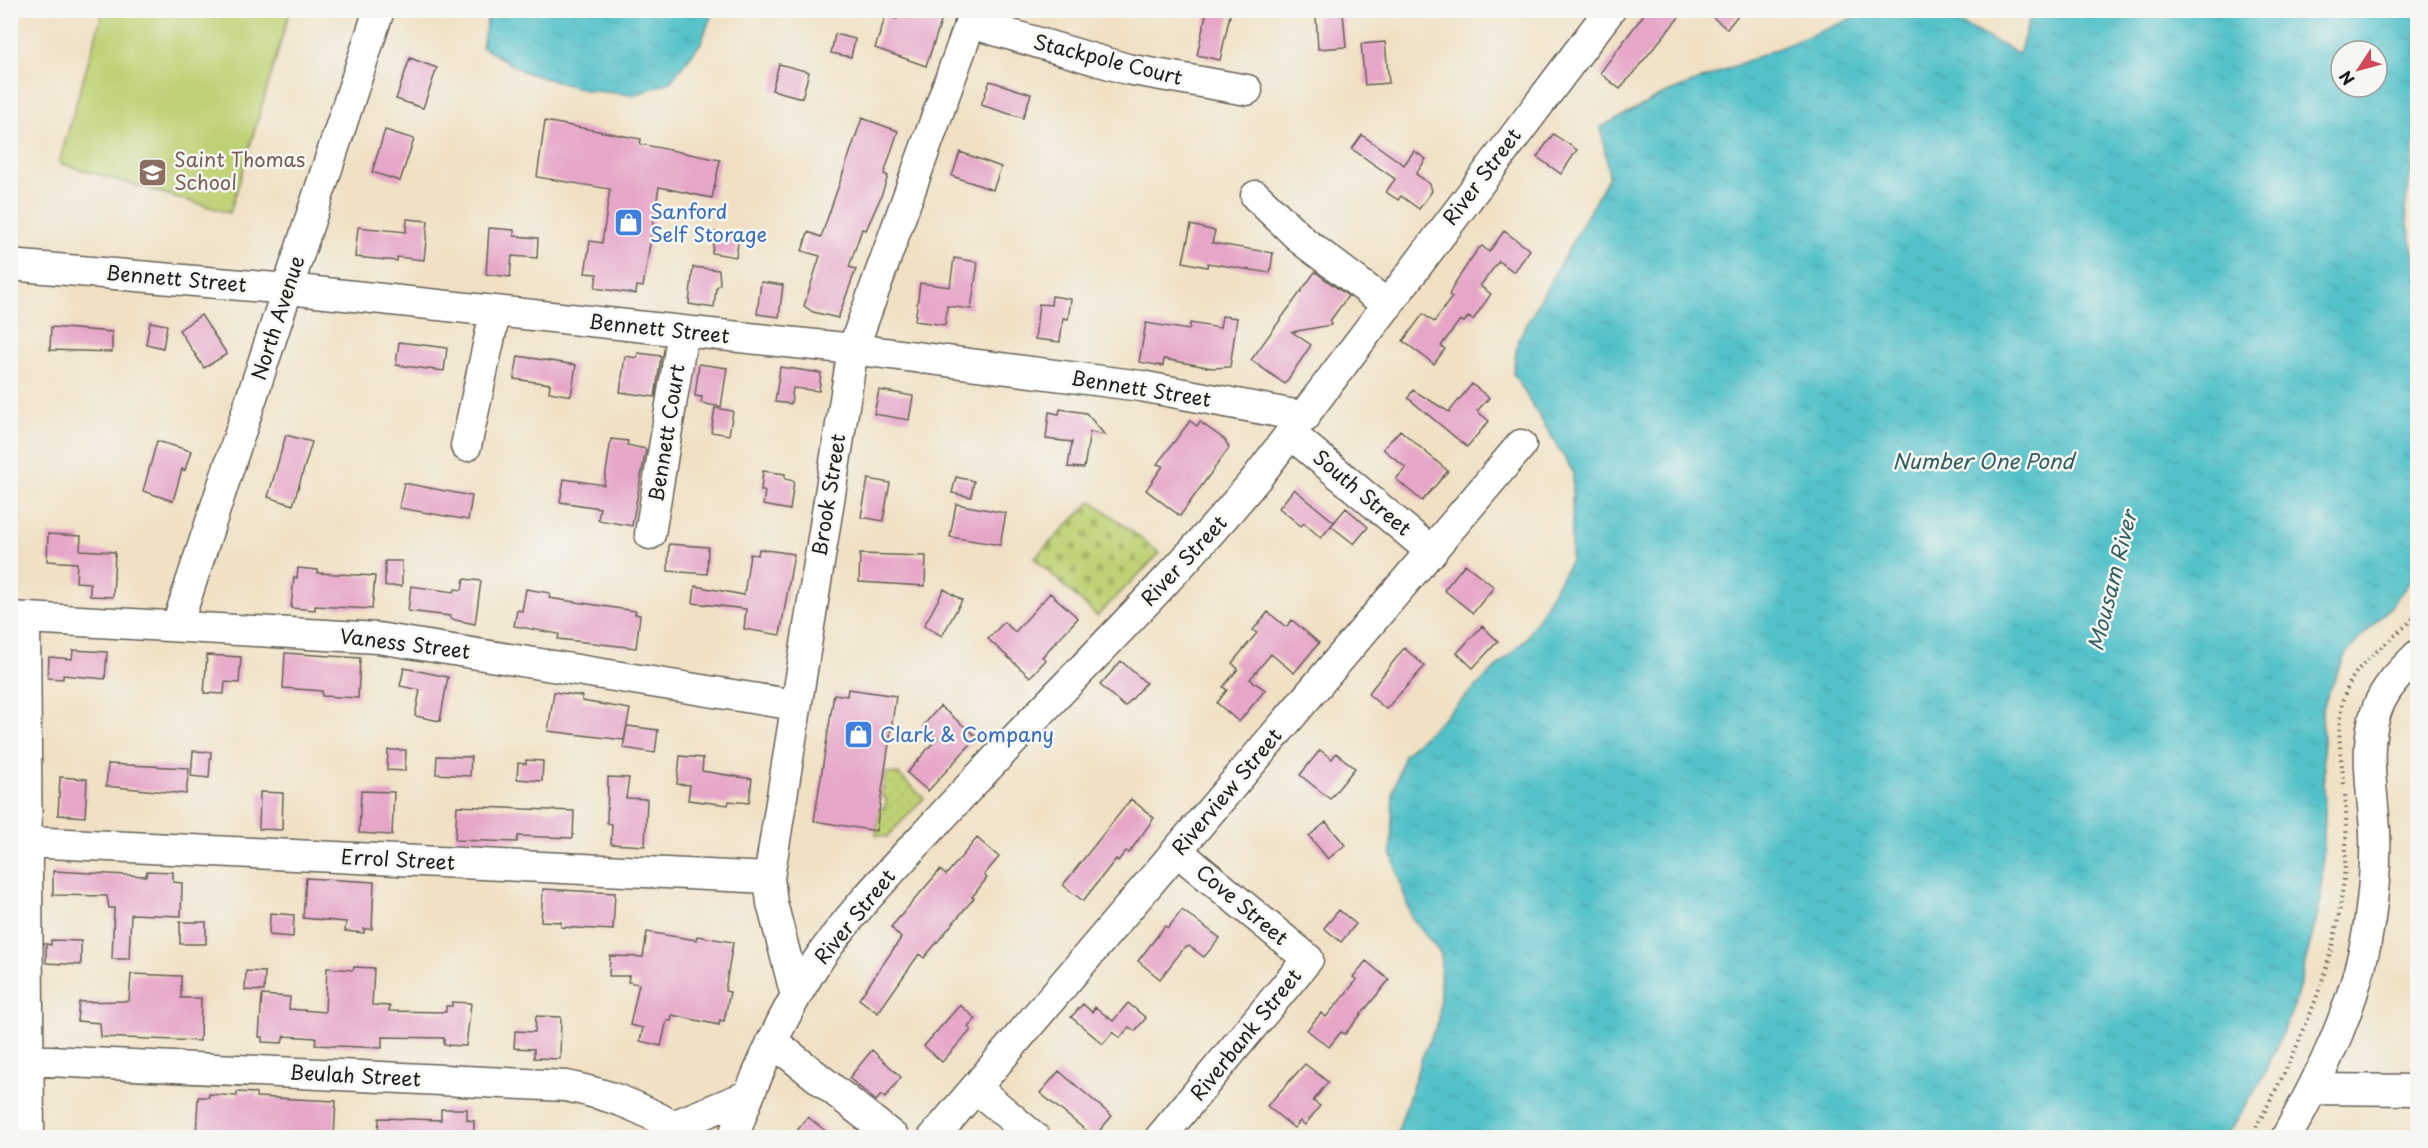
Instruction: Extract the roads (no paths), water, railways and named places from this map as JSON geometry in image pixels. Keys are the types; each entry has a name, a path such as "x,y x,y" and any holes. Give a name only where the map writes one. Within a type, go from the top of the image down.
{"street":[{"name":"North Avenue","path":"177,625 380,10"},
{"name":"River Street","path":"733,1137 747,1096 772,1041 796,996 837,934 883,880 1197,549 1298,426 1610,10"},
{"name":"Stackpole Court","path":"973,17 1127,69 1247,90"},
{"name":"Brook Street","path":"796,996 772,903 769,878 783,837 795,705 854,349 973,17"},
{"path":"1256,196 1304,242 1388,305"},
{"name":"Bennett Street","path":"10,265 288,290 495,313 570,313 651,321 683,331 854,349 1141,386 1298,426"},
{"path":"466,446 495,313"},
{"name":"Bennett Court","path":"650,534 683,331"},
{"name":"South Street","path":"1298,426 1432,552"},
{"name":"Riverview Street","path":"933,1137 1521,446"},
{"path":"18,617 27,842 29,1137"},
{"name":"Vaness Street","path":"18,617 378,638 795,705"},
{"path":"2286,1137 2313,1089 2351,1001 2370,919 2375,853 2371,749 2373,722 2386,690 2418,655"},
{"name":"Errol Street","path":"27,842 769,878"},
{"name":"Cove Street","path":"1177,851 1308,959"},
{"name":"Riverbank Street","path":"1160,1137 1308,959"},
{"path":"772,1041 894,1137"},
{"name":"Beulah Street","path":"28,1060 577,1096 607,1094 633,1104 669,1132"},
{"path":"976,1089 1035,1137"},
{"path":"2313,1089 2418,1090"},
{"path":"669,1132 747,1096"}],"water":[{"path":"489,10 713,11 701,43 670,82 634,95 585,90 524,72 482,47"},
{"name":"Number One Pond","path":"1871,11 1937,11 2019,54 2032,11 2417,11 2418,124 2405,210 2418,272 2417,572 2392,605 2346,653 2322,708 2325,814 2321,901 2294,1007 2260,1083 2226,1137 1396,1137 1422,1057 1439,1020 1441,954 1411,917 1391,852 1393,792 1404,755 1526,639 1571,560 1573,472 1513,373 1518,340 1609,176 1601,127 1660,96"}],"place":[{"name":"Saint Thomas School","path":"153,172"},
{"name":"Sanford Self Storage","path":"629,223"},
{"name":"Clark & Company","path":"859,735"}],"water label":[{"name":"Mousam River","path":"2113,581"}]}
